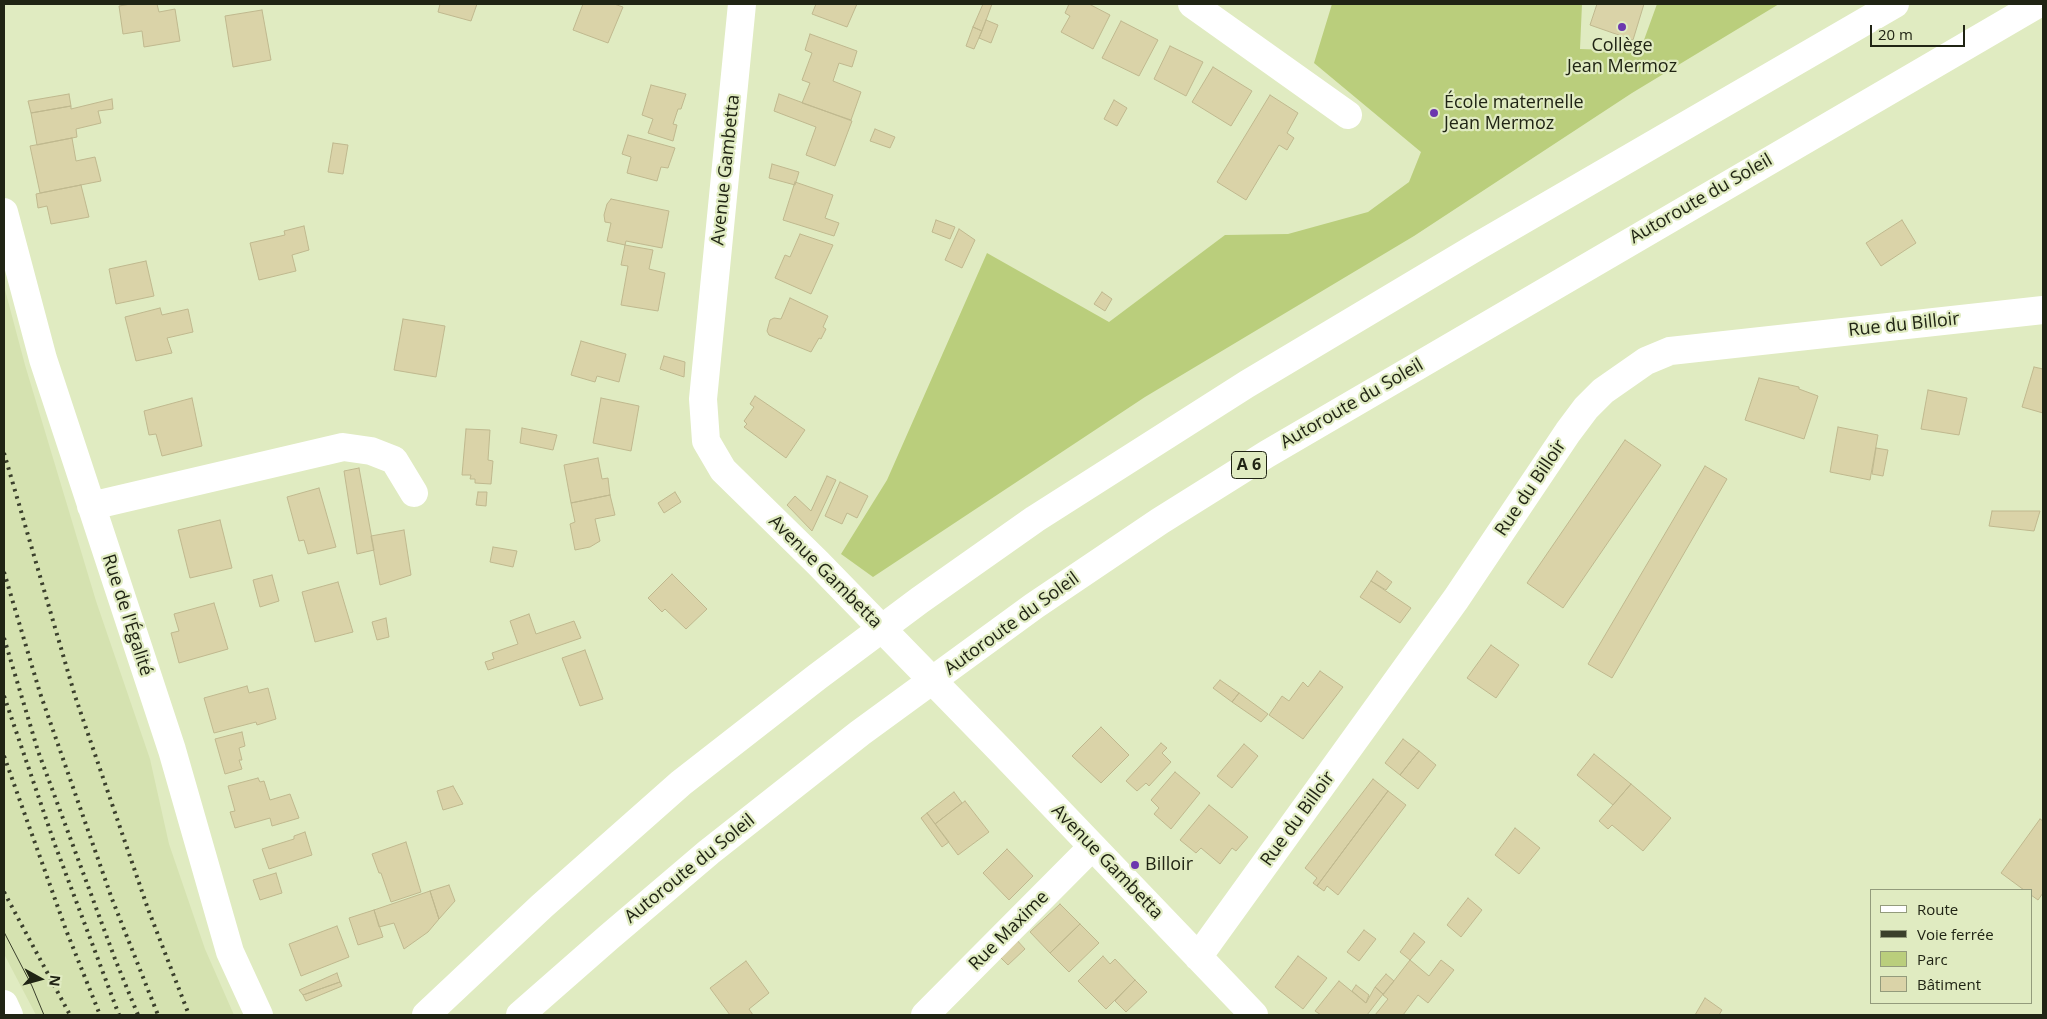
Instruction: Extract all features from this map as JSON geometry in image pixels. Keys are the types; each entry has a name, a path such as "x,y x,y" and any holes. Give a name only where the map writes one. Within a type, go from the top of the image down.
{"main road":[{"name":"Avenue Gambetta","path":"742,4 704,399 706,441 723,470 818,563 1254,1015"},
{"path":"1192,4 1348,115"},
{"path":"426,1015 542,906 681,783 880,629 1035,519 1255,379 1478,246 1895,4"},
{"name":"Autoroute du Soleil","path":"520,1015 608,936 702,858 860,733 1034,606 1160,521 1267,454 2038,4"},
{"name":"Rue de l'Égalité","path":"4,212 43,359 172,750 230,952 259,1015"},
{"name":"Rue du Billoir","path":"1198,957 1456,599 1568,432 1586,408 1604,391 1646,361 1670,351 2043,310"},
{"path":"91,506 342,447 371,451 394,460 414,494"},
{"name":"Rue Maxime","path":"925,1015 1092,847"},
{"path":"4,1004 9,1015"}],"shaded area":[{"path":"4,286 25,365 96,601 150,759 169,844 205,949 234,1015 36,1015 4,954"}],"green space":[{"path":"1332,4 1582,4 1580,49 1640,51 1657,4 1779,4 1632,93 1414,236 1145,397 873,577 841,554 887,480 987,253 1109,322 1225,235 1288,234 1368,212 1409,182 1421,152 1314,63"}],"building":[{"path":"157,4 159,12 175,9 180,41 144,47 142,31 123,34 119,6"},
{"path":"440,4 477,4 471,21 438,12"},
{"path":"583,4 614,4 623,7 608,43 573,30"},
{"path":"816,4 857,4 847,27 812,14"},
{"path":"983,4 992,4 982,31 973,27"},
{"path":"1069,4 1089,4 1110,15 1093,49 1061,32 1070,16 1065,13"},
{"path":"1597,4 1644,4 1633,40 1590,25"},
{"path":"262,10 271,60 233,67 225,16"},
{"path":"986,20 998,25 991,43 979,38"},
{"path":"1121,21 1158,40 1139,76 1102,58"},
{"path":"973,27 982,31 974,49 966,46"},
{"path":"810,34 857,51 852,67 839,63 833,81 861,92 851,120 802,103 810,83 802,80 812,53 805,50"},
{"path":"1170,46 1203,62 1186,96 1154,79"},
{"path":"1213,67 1252,91 1231,126 1192,102"},
{"path":"651,85 686,94 673,124 677,125 673,141 648,133 653,119 642,115"},
{"path":"69,94 71,106 31,113 28,101"},
{"path":"779,94 852,121 835,166 806,155 816,127 774,111"},
{"path":"1270,95 1298,113 1287,133 1294,138 1287,150 1279,145 1246,200 1217,182"},
{"path":"112,99 113,109 98,111 101,123 76,129 77,137 37,145 31,113 71,106 71,109"},
{"path":"1114,100 1127,108 1117,126 1104,119"},
{"path":"875,129 895,137 890,148 870,141"},
{"path":"628,135 675,148 668,168 661,167 657,181 627,173 631,157 622,154"},
{"path":"72,138 76,161 95,157 101,181 40,193 30,146"},
{"path":"333,143 348,145 343,174 328,172"},
{"path":"772,164 799,172 795,185 769,178"},
{"path":"795,182 833,195 825,218 839,223 834,236 783,220"},
{"path":"81,185 89,217 51,224 47,206 38,208 36,194"},
{"path":"611,199 669,211 662,248 626,241 625,245 607,241 611,223 605,222 604,215 607,204"},
{"path":"936,220 955,227 950,239 932,232"},
{"path":"1902,220 1916,243 1881,266 1866,243"},
{"path":"304,226 309,250 292,255 296,271 259,280 250,243 285,235 284,231"},
{"path":"959,229 975,240 962,268 945,260"},
{"path":"800,234 833,245 811,294 775,278 785,255 790,257"},
{"path":"625,245 653,250 649,269 665,273 658,311 621,305 628,266 621,265"},
{"path":"146,261 154,296 116,304 109,269"},
{"path":"1102,292 1112,299 1105,311 1094,304"},
{"path":"790,298 828,316 823,327 826,329 811,352 769,335 767,331 770,320 774,318 781,319"},
{"path":"160,308 162,315 188,309 193,332 167,338 172,353 136,361 125,317"},
{"path":"403,319 445,326 436,377 394,370"},
{"path":"581,341 626,354 619,382 597,376 595,382 571,375"},
{"path":"664,356 685,362 684,377 660,369"},
{"path":"2034,367 2043,369 2043,413 2022,407"},
{"path":"1759,378 1799,387 1799,389 1818,396 1804,439 1745,420"},
{"path":"1928,390 1967,398 1959,435 1921,429"},
{"path":"755,396 805,430 786,458 744,427 747,424 744,421 754,407 750,404"},
{"path":"192,398 202,446 162,456 156,434 149,435 144,411"},
{"path":"601,398 639,406 631,451 593,443"},
{"path":"1838,427 1878,435 1870,480 1830,472"},
{"path":"522,428 557,435 553,450 520,443"},
{"path":"466,429 490,430 488,460 493,461 491,484 475,483 475,479 470,479 471,475 462,475"},
{"path":"1625,440 1661,465 1563,608 1527,583"},
{"path":"1876,448 1888,450 1883,476 1872,474"},
{"path":"598,458 602,479 608,478 610,495 571,503 564,465"},
{"path":"1705,466 1727,479 1612,678 1588,664"},
{"path":"359,468 374,550 357,554 344,471"},
{"path":"827,476 836,480 812,531 787,505 795,496 811,511"},
{"path":"840,482 868,496 857,518 847,513 842,524 825,516"},
{"path":"319,488 336,547 308,554 304,540 299,541 287,497"},
{"path":"478,492 487,492 486,506 476,505"},
{"path":"675,492 681,502 664,513 658,503"},
{"path":"610,495 615,515 595,519 600,541 590,547 575,550 570,524 575,522 571,503"},
{"path":"1992,511 2040,511 2034,531 1989,526"},
{"path":"220,520 232,568 190,578 178,530"},
{"path":"404,530 411,575 380,585 371,536"},
{"path":"493,547 517,551 513,567 490,562"},
{"path":"1377,571 1392,582 1386,590 1371,581"},
{"path":"672,574 707,609 686,629 665,609 662,612 648,598"},
{"path":"272,575 279,601 260,607 253,580"},
{"path":"1371,581 1411,608 1400,623 1360,597"},
{"path":"338,582 353,632 315,642 302,592"},
{"path":"214,603 228,649 179,663 171,633 179,631 174,614"},
{"path":"529,614 536,634 574,621 581,638 488,670 485,662 494,659 492,653 518,644 510,621"},
{"path":"386,618 389,637 377,640 372,622"},
{"path":"1491,645 1519,665 1496,698 1467,678"},
{"path":"585,650 603,699 580,706 562,658"},
{"path":"1320,671 1343,687 1303,739 1269,715 1282,696 1289,701 1303,682 1308,687"},
{"path":"1220,680 1239,693 1232,702 1213,688"},
{"path":"247,686 249,693 268,688 276,719 257,725 256,722 214,733 204,698"},
{"path":"1239,693 1268,714 1261,722 1232,702"},
{"path":"1101,727 1129,755 1101,783 1072,756"},
{"path":"242,732 245,746 239,748 242,760 239,760 242,769 225,774 215,739"},
{"path":"1403,739 1419,751 1400,775 1385,763"},
{"path":"1161,743 1167,748 1162,753 1171,762 1149,786 1146,783 1137,791 1126,781"},
{"path":"1244,744 1258,756 1232,788 1217,776"},
{"path":"1419,751 1436,765 1418,789 1400,775"},
{"path":"1594,754 1631,784 1613,805 1577,775"},
{"path":"1175,772 1200,793 1171,829 1154,814 1159,808 1151,800"},
{"path":"258,778 260,782 264,781 270,800 290,794 299,818 272,826 270,818 235,828 230,812 235,811 228,786"},
{"path":"1373,779 1388,791 1317,886 1313,883 1317,878 1305,868"},
{"path":"1631,784 1671,818 1643,851 1612,825 1608,829 1599,821"},
{"path":"453,786 463,804 443,810 437,791"},
{"path":"1388,791 1406,805 1338,895 1327,886 1324,891 1317,886"},
{"path":"954,792 962,803 935,824 927,813"},
{"path":"965,801 989,832 958,855 935,824"},
{"path":"1209,805 1248,837 1236,851 1232,848 1220,864 1201,848 1196,853 1180,840"},
{"path":"927,813 949,842 942,847 921,818"},
{"path":"2040,819 2043,821 2043,893 2038,900 2032,896 2032,889 2023,889 2001,873"},
{"path":"1515,828 1540,848 1519,874 1495,855"},
{"path":"305,832 312,855 269,869 262,849 294,839 294,836"},
{"path":"406,842 421,892 391,902 372,854"},
{"path":"1007,849 1033,876 1009,900 983,873"},
{"path":"276,873 282,893 260,900 253,880"},
{"path":"449,885 455,901 439,919 430,891"},
{"path":"430,891 439,919 428,932 404,949 394,923 379,927 374,910"},
{"path":"1468,898 1482,910 1461,937 1447,925"},
{"path":"1060,904 1080,924 1050,953 1030,932"},
{"path":"374,910 383,937 358,945 349,918"},
{"path":"1080,924 1099,943 1069,972 1050,953"},
{"path":"337,926 349,957 301,976 289,944"},
{"path":"1364,930 1376,939 1359,961 1347,952"},
{"path":"1414,933 1425,942 1410,960 1400,952"},
{"path":"1015,938 1025,949 1008,965 998,955"},
{"path":"1103,956 1110,964 1115,959 1135,980 1106,1009 1078,981"},
{"path":"1298,956 1327,978 1303,1009 1275,987"},
{"path":"1410,960 1429,976 1441,960 1454,970 1428,1003 1418,995 1403,1015 1375,1015 1388,999 1383,995"},
{"path":"746,961 769,993 749,1009 753,1015 730,1015 710,988"},
{"path":"337,973 340,982 303,995 299,990"},
{"path":"1386,974 1394,981 1383,994 1375,987"},
{"path":"1135,980 1147,992 1126,1012 1115,1001"},
{"path":"1339,981 1366,1003 1375,987 1383,994 1367,1015 1321,1015 1315,1011"},
{"path":"340,982 342,986 306,1001 303,995"},
{"path":"1356,985 1369,995 1366,1003 1352,991"},
{"path":"1705,998 1722,1010 1719,1015 1695,1015"}],"tram line":[{"path":"4,932 32,986 44,1015"}],"railway":[{"path":"4,453 75,696 148,909 189,1015"},
{"path":"4,572 40,693 112,899 158,1015"},
{"path":"4,638 38,751 115,959 138,1015"},
{"path":"4,696 55,845 119,1015"},
{"path":"4,756 66,930 100,1015"},
{"path":"4,892 70,1015"}],"place":[{"name":"Collège Jean Mermoz","path":"1622,27"},
{"name":"École maternelle Jean Mermoz","path":"1434,113"},
{"name":"Billoir","path":"1135,865"}]}
